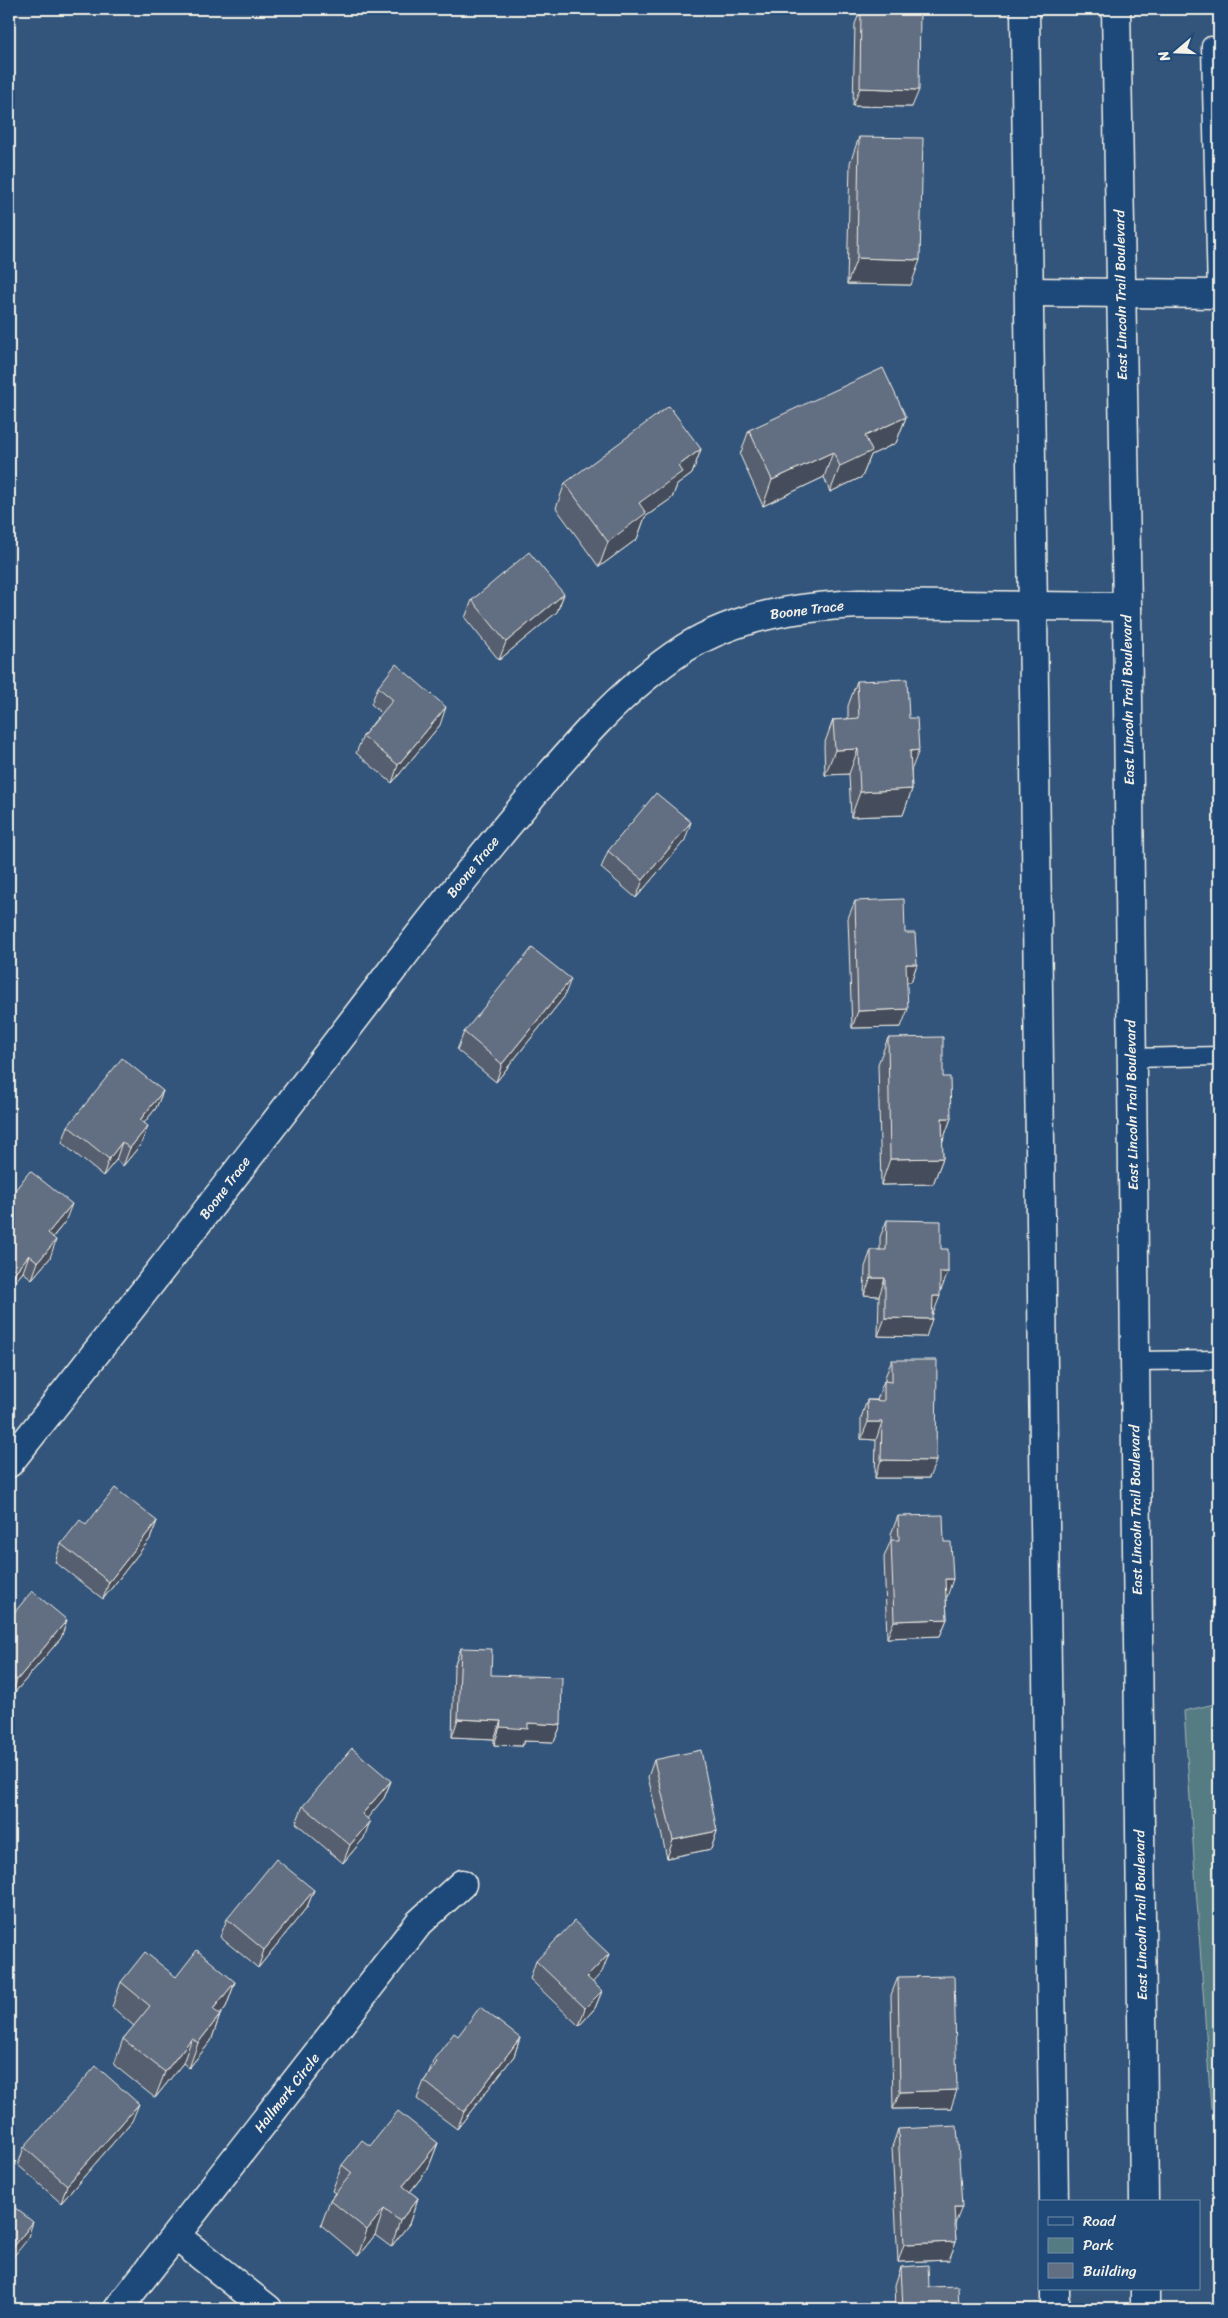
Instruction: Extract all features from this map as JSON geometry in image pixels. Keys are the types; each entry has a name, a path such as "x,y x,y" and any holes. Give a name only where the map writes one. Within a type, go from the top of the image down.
{"street":[{"path":"1026,9 1054,2200"},
{"name":"East Lincoln Trail Boulevard","path":"1116,9 1127,607 1144,2200"},
{"path":"1030,292 1218,294"},
{"name":"Boone Trace","path":"9,1463 176,1252 458,885 571,748 609,709 647,676 687,647 720,630 773,612 816,606 859,604 1127,607"},
{"name":"Hallmark Circle","path":"118,2309 419,1923 462,1884"},
{"path":"176,2236 268,2309"},
{"path":"1055,2290 1055,2309"},
{"path":"1145,2290 1145,2309"}],"lane":[{"path":"1211,46 1218,294"},
{"path":"1132,1058 1219,1056"},
{"path":"1135,1361 1219,1360"}],"green space":[{"path":"1219,1703 1219,2112 1211,2108 1184,1711"}],"building":[{"path":"861,9 920,9 919,90 860,88"},
{"path":"859,137 923,138 920,260 857,258"},
{"path":"883,368 906,417 865,436 872,451 840,466 833,452 772,480 749,430"},
{"path":"669,406 701,449 678,466 682,472 639,503 646,513 608,542 565,483"},
{"path":"529,552 564,594 506,642 472,600"},
{"path":"396,664 446,707 398,765 363,736 393,700 378,687"},
{"path":"907,679 909,718 917,718 919,750 910,751 912,789 860,792 858,749 835,750 833,720 859,718 857,681"},
{"path":"656,793 691,822 643,880 608,851"},
{"path":"904,899 905,933 915,933 917,964 906,964 908,1009 858,1011 855,901"},
{"path":"532,948 571,979 502,1064 464,1032"},
{"path":"943,1037 943,1077 950,1077 951,1118 942,1118 943,1158 890,1159 888,1038"},
{"path":"122,1058 163,1091 140,1120 148,1126 130,1148 122,1142 109,1159 68,1126"},
{"path":"30,1171 72,1204 48,1233 56,1240 38,1262 29,1255 16,1271 9,1264 9,1198"},
{"path":"887,1220 941,1221 941,1249 948,1249 948,1272 940,1272 940,1296 933,1296 932,1319 885,1318 885,1278 871,1278 871,1250 886,1250"},
{"path":"892,1360 937,1360 936,1461 881,1460 882,1422 868,1422 867,1400 884,1401 884,1381 892,1382"},
{"path":"115,1488 157,1521 109,1582 61,1544 80,1520 86,1525"},
{"path":"943,1515 944,1542 951,1542 953,1579 945,1579 947,1619 894,1621 891,1540 899,1540 898,1516"},
{"path":"32,1591 67,1620 17,1680 9,1673 9,1619"},
{"path":"461,1648 492,1649 491,1675 562,1677 561,1725 528,1723 528,1729 500,1727 501,1721 458,1719"},
{"path":"9,1740 14,1744 9,1750"},
{"path":"352,1748 391,1781 362,1814 370,1821 350,1845 303,1806"},
{"path":"701,1750 717,1831 673,1840 654,1760"},
{"path":"276,1859 314,1890 264,1950 227,1919"},
{"path":"574,1921 609,1954 587,1977 602,1991 585,2008 536,1961"},
{"path":"197,1950 235,1982 213,2009 220,2015 198,2043 192,2038 165,2072 123,2039 150,2006 121,1982 145,1952 176,1977"},
{"path":"954,1976 957,2090 900,2092 898,1977"},
{"path":"480,2007 520,2038 464,2112 424,2081 437,2062 434,2059 454,2033 458,2036"},
{"path":"96,2066 139,2104 67,2185 24,2147"},
{"path":"398,2111 438,2143 403,2186 418,2198 400,2221 384,2209 367,2230 330,2200 352,2173 342,2165 362,2140 370,2146"},
{"path":"957,2126 962,2207 954,2207 956,2242 904,2244 898,2129"},
{"path":"9,2203 33,2222 9,2253"},
{"path":"928,2265 929,2287 958,2286 959,2309 903,2309 901,2267"}]}
